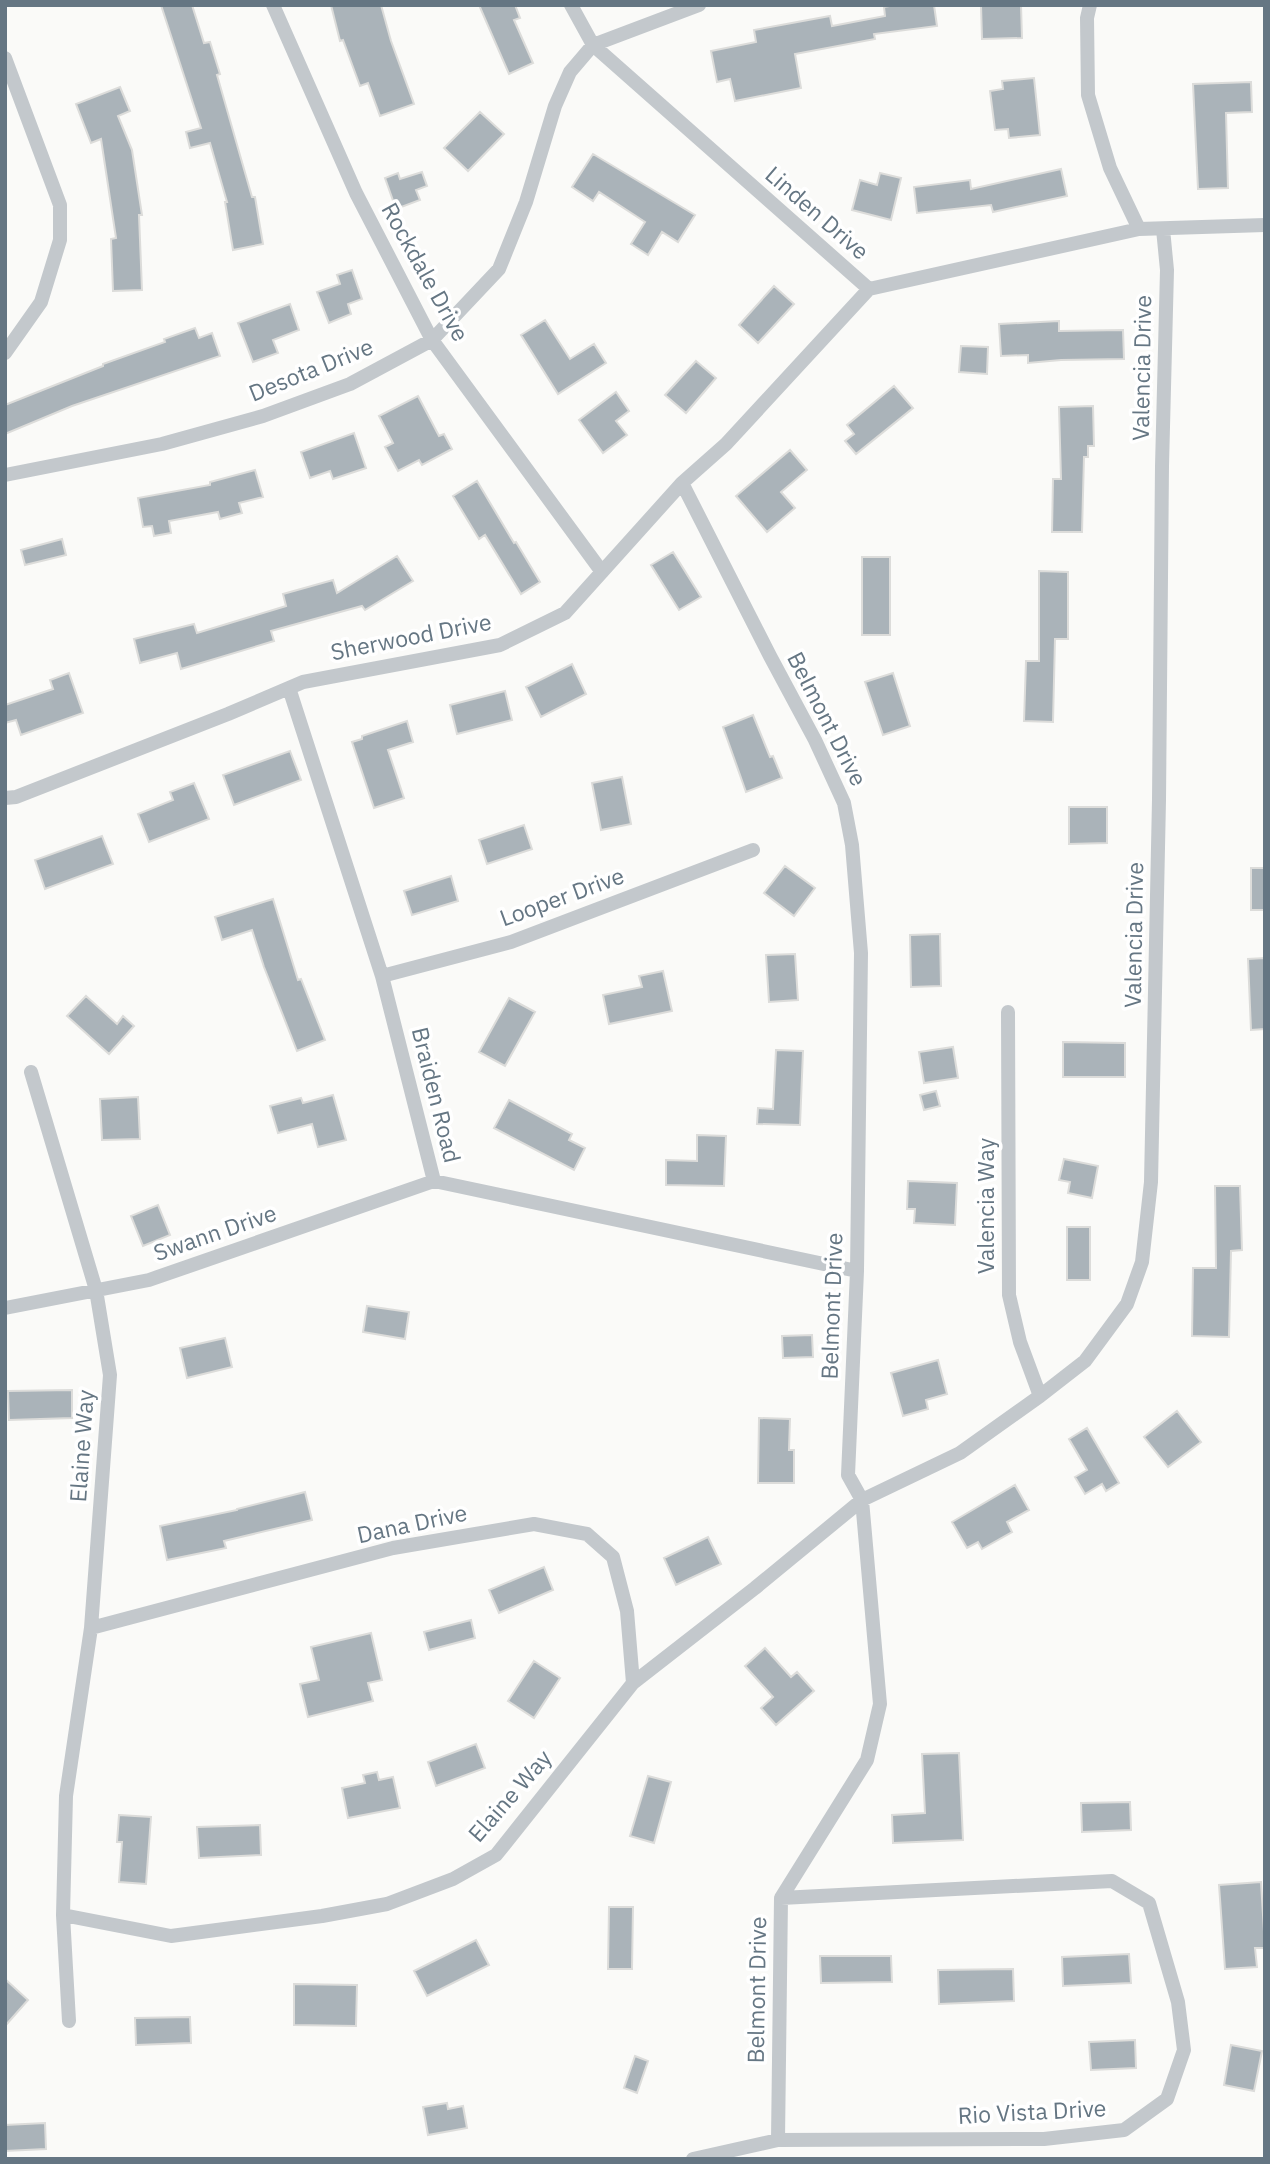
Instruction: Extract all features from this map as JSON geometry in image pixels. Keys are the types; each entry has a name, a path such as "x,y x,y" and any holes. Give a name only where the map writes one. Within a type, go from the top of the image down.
{"street":[{"name":"Rockdale Drive","path":"273,5 356,193 432,340 602,572"},
{"name":"Linden Drive","path":"571,5 593,46 869,289 1139,229 1265,225"},
{"name":"Desota Drive","path":"5,475 162,444 263,416 350,384 432,340 499,270 526,201 555,106 570,72 593,46 699,5"},
{"path":"1090,5 1087,18 1088,95 1110,169 1139,229"},
{"path":"5,58 60,205 60,240 41,302 5,353"},
{"name":"Valencia Drive","path":"862,1500 960,1453 1085,1361 1127,1304 1142,1262 1151,1182 1159,814 1162,466 1167,270 1163,229"},
{"name":"Sherwood Drive","path":"5,798 16,797 228,715 303,682 500,645 565,613 682,483 726,444 869,289"},
{"name":"Belmont Drive","path":"682,483 815,740 844,803 852,845 861,953 857,1271 848,1475 862,1500 880,1704 867,1760 781,1898 778,2140"},
{"name":"Braiden Road","path":"289,688 382,976 434,1181 857,1271"},
{"name":"Looper Drive","path":"382,976 511,942 753,850"},
{"name":"Valencia Way","path":"1008,1012 1009,1295 1020,1342 1040,1396"},
{"name":"Elaine Way","path":"31,1072 96,1290 110,1375 91,1628 66,1796 63,1915 69,2021"},
{"name":"Swann Drive","path":"5,1308 149,1280 434,1181"},
{"name":"Elaine Way","path":"63,1915 171,1936 322,1916 387,1904 453,1879 496,1855 633,1683 862,1500"},
{"name":"Dana Drive","path":"91,1628 393,1548 534,1524 587,1534 613,1557 627,1611 633,1683"},
{"name":"Rio Vista Drive","path":"693,2159 778,2140 1044,2139 1124,2130 1167,2099 1184,2050 1178,2002 1149,1903 1112,1881 781,1898"}],"building":[{"path":"161,5 192,5 204,43 210,42 252,197 255,197 263,244 233,250 227,202 210,143 190,148 186,132 201,128"},
{"path":"331,5 381,5 414,104 380,116 368,83 360,86 343,40 340,41"},
{"path":"479,5 515,5 520,18 514,20 533,63 509,74"},
{"path":"934,5 937,26 874,34 875,39 795,54 801,88 735,101 730,79 717,82 711,51 756,42 754,30 830,16 832,26 885,16 884,7"},
{"path":"981,5 1021,5 1022,38 982,39"},
{"path":"1034,78 1040,135 1009,138 1008,129 995,130 990,91 1003,89 1002,81"},
{"path":"1251,82 1252,112 1226,113 1228,188 1198,189 1193,84"},
{"path":"120,87 130,111 118,116 132,150 142,215 139,215 142,290 113,291 111,239 116,238 101,139 91,143 76,104"},
{"path":"480,112 504,134 468,171 444,148"},
{"path":"593,154 695,215 678,242 662,232 648,255 631,244 645,222 599,192 593,201 572,187"},
{"path":"1061,169 1067,196 993,212 991,205 917,213 914,187 970,180 971,189"},
{"path":"422,172 427,186 416,190 420,200 396,209 385,178 398,173 400,179"},
{"path":"880,173 901,178 891,220 852,210 860,180 877,185"},
{"path":"352,270 362,299 348,304 351,314 329,323 317,292 340,284 337,275"},
{"path":"774,286 794,304 758,343 739,325"},
{"path":"290,304 299,330 273,340 278,353 253,362 238,323"},
{"path":"545,320 570,359 594,344 606,363 558,394 521,335"},
{"path":"1059,321 1059,331 1123,330 1124,359 1028,363 1028,355 1001,356 999,324"},
{"path":"195,328 199,338 212,333 220,356 72,406 5,434 5,405"},
{"path":"961,346 988,347 987,374 959,372"},
{"path":"696,361 716,378 686,413 665,395"},
{"path":"894,386 913,408 856,454 845,441 854,434 847,425"},
{"path":"616,392 629,411 616,421 627,435 603,453 579,420"},
{"path":"418,396 439,436 444,434 452,449 422,465 419,460 398,471 385,447 393,443 379,416"},
{"path":"1093,406 1094,446 1088,446 1088,457 1084,457 1082,532 1052,532 1053,479 1061,479 1059,407"},
{"path":"354,433 366,468 333,479 330,471 310,478 301,452"},
{"path":"790,450 807,470 781,492 795,508 767,532 736,496"},
{"path":"255,470 263,497 239,503 242,513 220,519 218,512 169,521 171,533 154,536 152,526 143,527 138,498 210,485 210,482"},
{"path":"477,481 540,582 521,594 485,535 479,539 453,496"},
{"path":"62,539 66,555 25,565 21,550"},
{"path":"673,552 701,597 679,610 651,565"},
{"path":"397,556 413,581 365,610 362,606 271,631 274,641 181,669 177,653 140,663 134,639 194,624 197,633 286,606 283,594 333,580 337,593"},
{"path":"862,557 890,557 890,635 862,635"},
{"path":"1039,571 1068,572 1068,639 1055,639 1053,722 1024,721 1026,661 1039,661"},
{"path":"572,664 586,694 541,717 526,687"},
{"path":"69,673 83,713 21,735 16,720 5,723 5,705 53,689 50,680"},
{"path":"893,673 910,726 883,735 865,682"},
{"path":"505,691 512,720 457,734 450,705"},
{"path":"753,715 770,757 773,756 782,778 746,792 723,727"},
{"path":"407,721 413,742 388,750 404,798 374,808 352,742"},
{"path":"290,751 301,780 234,805 223,775"},
{"path":"622,777 631,824 601,830 592,783"},
{"path":"194,783 209,819 149,842 138,814 173,800 170,792"},
{"path":"1069,807 1107,807 1107,843 1069,844"},
{"path":"524,825 532,849 487,864 479,840"},
{"path":"102,836 113,864 45,889 35,860"},
{"path":"785,866 815,888 794,916 764,893"},
{"path":"1251,868 1265,868 1265,910 1251,910"},
{"path":"451,876 458,901 412,915 404,891"},
{"path":"273,899 298,980 301,979 325,1040 297,1051 252,930 222,940 215,917"},
{"path":"940,934 941,986 911,987 910,935"},
{"path":"795,954 798,1000 769,1002 766,955"},
{"path":"1265,958 1265,1029 1251,1030 1248,959"},
{"path":"663,971 672,1011 609,1024 603,995 642,987 639,976"},
{"path":"86,996 117,1024 123,1016 134,1026 109,1054 67,1016"},
{"path":"509,998 535,1012 505,1066 479,1052"},
{"path":"1063,1042 1125,1043 1125,1077 1063,1077"},
{"path":"953,1047 958,1078 924,1083 919,1052"},
{"path":"776,1050 803,1051 800,1125 757,1124 758,1108 773,1109"},
{"path":"936,1091 940,1106 924,1110 920,1095"},
{"path":"333,1095 346,1140 318,1147 312,1124 278,1133 270,1106 301,1098 303,1103"},
{"path":"138,1097 140,1139 102,1140 100,1099"},
{"path":"509,1100 572,1134 569,1140 585,1148 574,1170 494,1128"},
{"path":"697,1135 726,1136 724,1186 666,1185 666,1160 697,1161"},
{"path":"1064,1159 1098,1166 1092,1198 1068,1193 1070,1182 1059,1180"},
{"path":"908,1181 957,1183 955,1225 914,1223 915,1209 907,1209"},
{"path":"1215,1186 1240,1186 1242,1250 1231,1251 1229,1337 1192,1336 1193,1268 1216,1268"},
{"path":"158,1205 170,1235 143,1246 131,1216"},
{"path":"1067,1227 1090,1227 1090,1280 1067,1280"},
{"path":"367,1306 409,1312 405,1339 363,1332"},
{"path":"812,1335 813,1357 783,1358 782,1336"},
{"path":"225,1338 232,1367 187,1378 180,1348"},
{"path":"938,1360 947,1394 926,1400 928,1409 903,1416 891,1373"},
{"path":"72,1390 72,1418 9,1420 8,1391"},
{"path":"1177,1411 1201,1442 1168,1467 1144,1437"},
{"path":"759,1418 790,1419 789,1450 794,1450 794,1483 758,1483"},
{"path":"1087,1428 1119,1483 1106,1491 1102,1484 1085,1494 1075,1477 1087,1470 1069,1439"},
{"path":"1015,1485 1029,1510 1007,1522 1012,1532 982,1549 978,1542 967,1548 952,1522"},
{"path":"305,1492 312,1520 224,1541 226,1548 167,1560 160,1526"},
{"path":"708,1537 721,1564 676,1585 664,1558"},
{"path":"544,1567 553,1590 499,1613 489,1590"},
{"path":"471,1620 475,1638 429,1650 424,1632"},
{"path":"371,1633 382,1680 368,1683 373,1701 308,1717 300,1684 319,1680 311,1647"},
{"path":"765,1648 791,1677 797,1672 814,1691 776,1725 761,1708 773,1697 745,1666"},
{"path":"534,1661 560,1678 534,1718 508,1701"},
{"path":"476,1744 485,1768 436,1786 428,1762"},
{"path":"959,1753 963,1840 893,1843 892,1815 925,1813 922,1754"},
{"path":"377,1772 379,1780 393,1777 400,1808 348,1818 342,1788 365,1783 363,1775"},
{"path":"648,1776 671,1782 654,1843 630,1836"},
{"path":"1130,1802 1131,1830 1082,1832 1081,1803"},
{"path":"119,1815 151,1817 146,1884 119,1882 122,1842 117,1842"},
{"path":"260,1825 261,1855 199,1858 197,1827"},
{"path":"1261,1882 1265,1948 1255,1948 1257,1967 1225,1969 1219,1885"},
{"path":"609,1907 633,1907 632,1969 608,1969"},
{"path":"476,1940 489,1965 427,1996 414,1971"},
{"path":"1129,1954 1131,1983 1063,1986 1062,1957"},
{"path":"820,1956 891,1956 892,1982 821,1983"},
{"path":"1013,1969 1014,2001 939,2004 938,1970"},
{"path":"5,1979 28,2000 5,2026"},
{"path":"294,1984 357,1985 356,2026 294,2025"},
{"path":"190,2017 191,2043 136,2045 135,2018"},
{"path":"1135,2040 1136,2068 1091,2070 1089,2042"},
{"path":"1231,2045 1262,2051 1254,2091 1224,2085"},
{"path":"635,2056 648,2061 637,2093 624,2088"},
{"path":"447,2103 448,2109 463,2106 467,2128 428,2135 423,2107"},
{"path":"45,2123 46,2149 5,2151 5,2125"}]}
